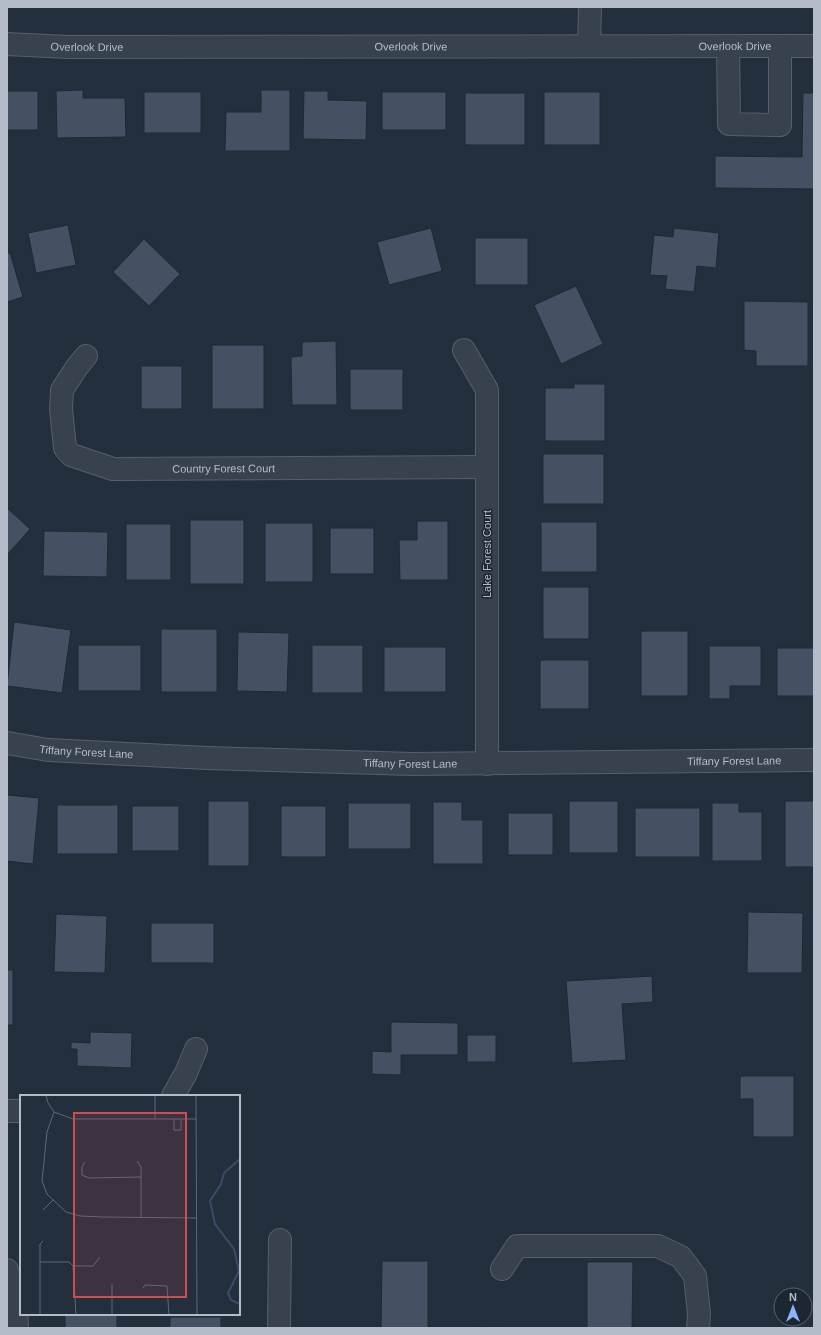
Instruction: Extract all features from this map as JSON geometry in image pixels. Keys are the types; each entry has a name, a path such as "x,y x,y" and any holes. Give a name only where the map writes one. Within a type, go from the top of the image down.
{"street":[{"path":"589,46 590,7"},
{"name":"Overlook Drive","path":"7,44 68,47 589,46 728,56 780,55 814,46"},
{"path":"728,56 729,124 780,125 780,55"},
{"name":"Lake Forest Court","path":"464,350 487,390 487,764"},
{"name":"Country Forest Court","path":"86,356 62,390 61,409 65,448 71,455 113,468 487,468"},
{"name":"Tiffany Forest Lane","path":"7,743 48,750 207,758 412,764 814,760"},
{"path":"174,1095 186,1073 196,1049"},
{"path":"7,1111 20,1111"},
{"path":"279,1328 280,1240"},
{"path":"502,1269 517,1246 658,1246 681,1257 695,1276 699,1314 698,1328"},
{"path":"7,1270 16,1307 17,1328"}],"building":[{"path":"83,90 83,98 125,98 126,137 57,138 56,91"},
{"path":"261,90 290,90 290,151 225,151 226,112 261,112"},
{"path":"7,91 38,91 38,130 7,130"},
{"path":"304,91 328,91 328,100 367,101 366,140 303,139"},
{"path":"144,92 201,92 201,133 144,133"},
{"path":"382,92 446,92 446,130 382,130"},
{"path":"544,92 600,92 600,145 544,145"},
{"path":"465,93 525,93 525,145 465,145"},
{"path":"803,93 814,93 814,189 715,188 715,156 802,157"},
{"path":"68,225 76,265 36,273 28,233"},
{"path":"431,228 442,271 389,285 377,242"},
{"path":"674,228 719,233 716,268 697,266 694,292 665,289 667,276 650,275 654,235 673,237"},
{"path":"475,238 528,238 528,285 475,285"},
{"path":"144,239 180,274 149,306 113,272"},
{"path":"7,253 10,253 23,297 7,302"},
{"path":"576,286 603,344 561,364 534,305"},
{"path":"744,301 808,302 808,366 756,366 756,351 744,350"},
{"path":"336,341 337,405 292,405 291,357 302,356 302,342"},
{"path":"212,345 264,345 264,409 212,409"},
{"path":"141,366 182,366 182,409 141,409"},
{"path":"350,369 403,369 403,410 350,410"},
{"path":"574,384 605,384 605,441 545,441 545,388 574,388"},
{"path":"543,454 604,454 604,504 543,504"},
{"path":"7,508 30,529 7,555"},
{"path":"190,520 244,520 244,584 190,584"},
{"path":"417,521 448,521 448,580 400,580 399,540 417,540"},
{"path":"541,522 597,522 597,572 541,572"},
{"path":"265,523 313,523 313,582 265,582"},
{"path":"126,524 171,524 171,580 126,580"},
{"path":"330,528 374,528 374,574 330,574"},
{"path":"44,531 108,532 107,577 43,576"},
{"path":"543,587 589,587 589,639 543,639"},
{"path":"14,622 71,630 62,693 7,686"},
{"path":"161,629 217,629 217,692 161,692"},
{"path":"641,631 688,631 688,696 641,696"},
{"path":"238,632 289,633 287,692 237,691"},
{"path":"78,645 141,645 141,691 78,691"},
{"path":"312,645 363,645 363,693 312,693"},
{"path":"709,646 761,646 761,686 730,686 730,699 709,699"},
{"path":"384,647 446,647 446,692 384,692"},
{"path":"777,648 814,648 814,696 777,696"},
{"path":"540,660 589,660 589,709 540,709"},
{"path":"7,795 39,798 33,864 7,861"},
{"path":"208,801 249,801 249,866 208,866"},
{"path":"569,801 618,801 618,853 569,853"},
{"path":"785,801 814,801 814,867 785,867"},
{"path":"433,802 462,802 462,820 483,820 483,864 433,864"},
{"path":"348,803 411,803 411,849 348,849"},
{"path":"712,803 739,803 739,812 762,812 762,861 712,861"},
{"path":"57,805 118,805 118,854 57,854"},
{"path":"132,806 179,806 179,851 132,851"},
{"path":"281,806 326,806 326,857 281,857"},
{"path":"635,808 700,808 700,857 635,857"},
{"path":"508,813 553,813 553,855 508,855"},
{"path":"748,912 803,913 802,973 747,973"},
{"path":"56,914 107,916 105,973 54,972"},
{"path":"151,923 214,923 214,963 151,963"},
{"path":"7,970 13,970 13,1025 7,1025"},
{"path":"652,976 653,1002 622,1004 626,1060 572,1063 566,981"},
{"path":"391,1022 458,1023 458,1055 401,1055 401,1075 372,1074 372,1051 391,1052"},
{"path":"90,1032 132,1033 131,1068 77,1066 77,1049 71,1049 71,1042 90,1043"},
{"path":"467,1035 496,1035 496,1062 467,1062"},
{"path":"740,1076 794,1076 794,1137 753,1137 753,1099 740,1099"},
{"path":"382,1261 428,1261 428,1328 381,1328"},
{"path":"587,1262 633,1262 632,1328 587,1328"},
{"path":"65,1315 117,1315 117,1328 65,1328"},
{"path":"170,1317 221,1317 221,1328 170,1328"},
{"path":"475,1327 538,1328 475,1328"}]}
